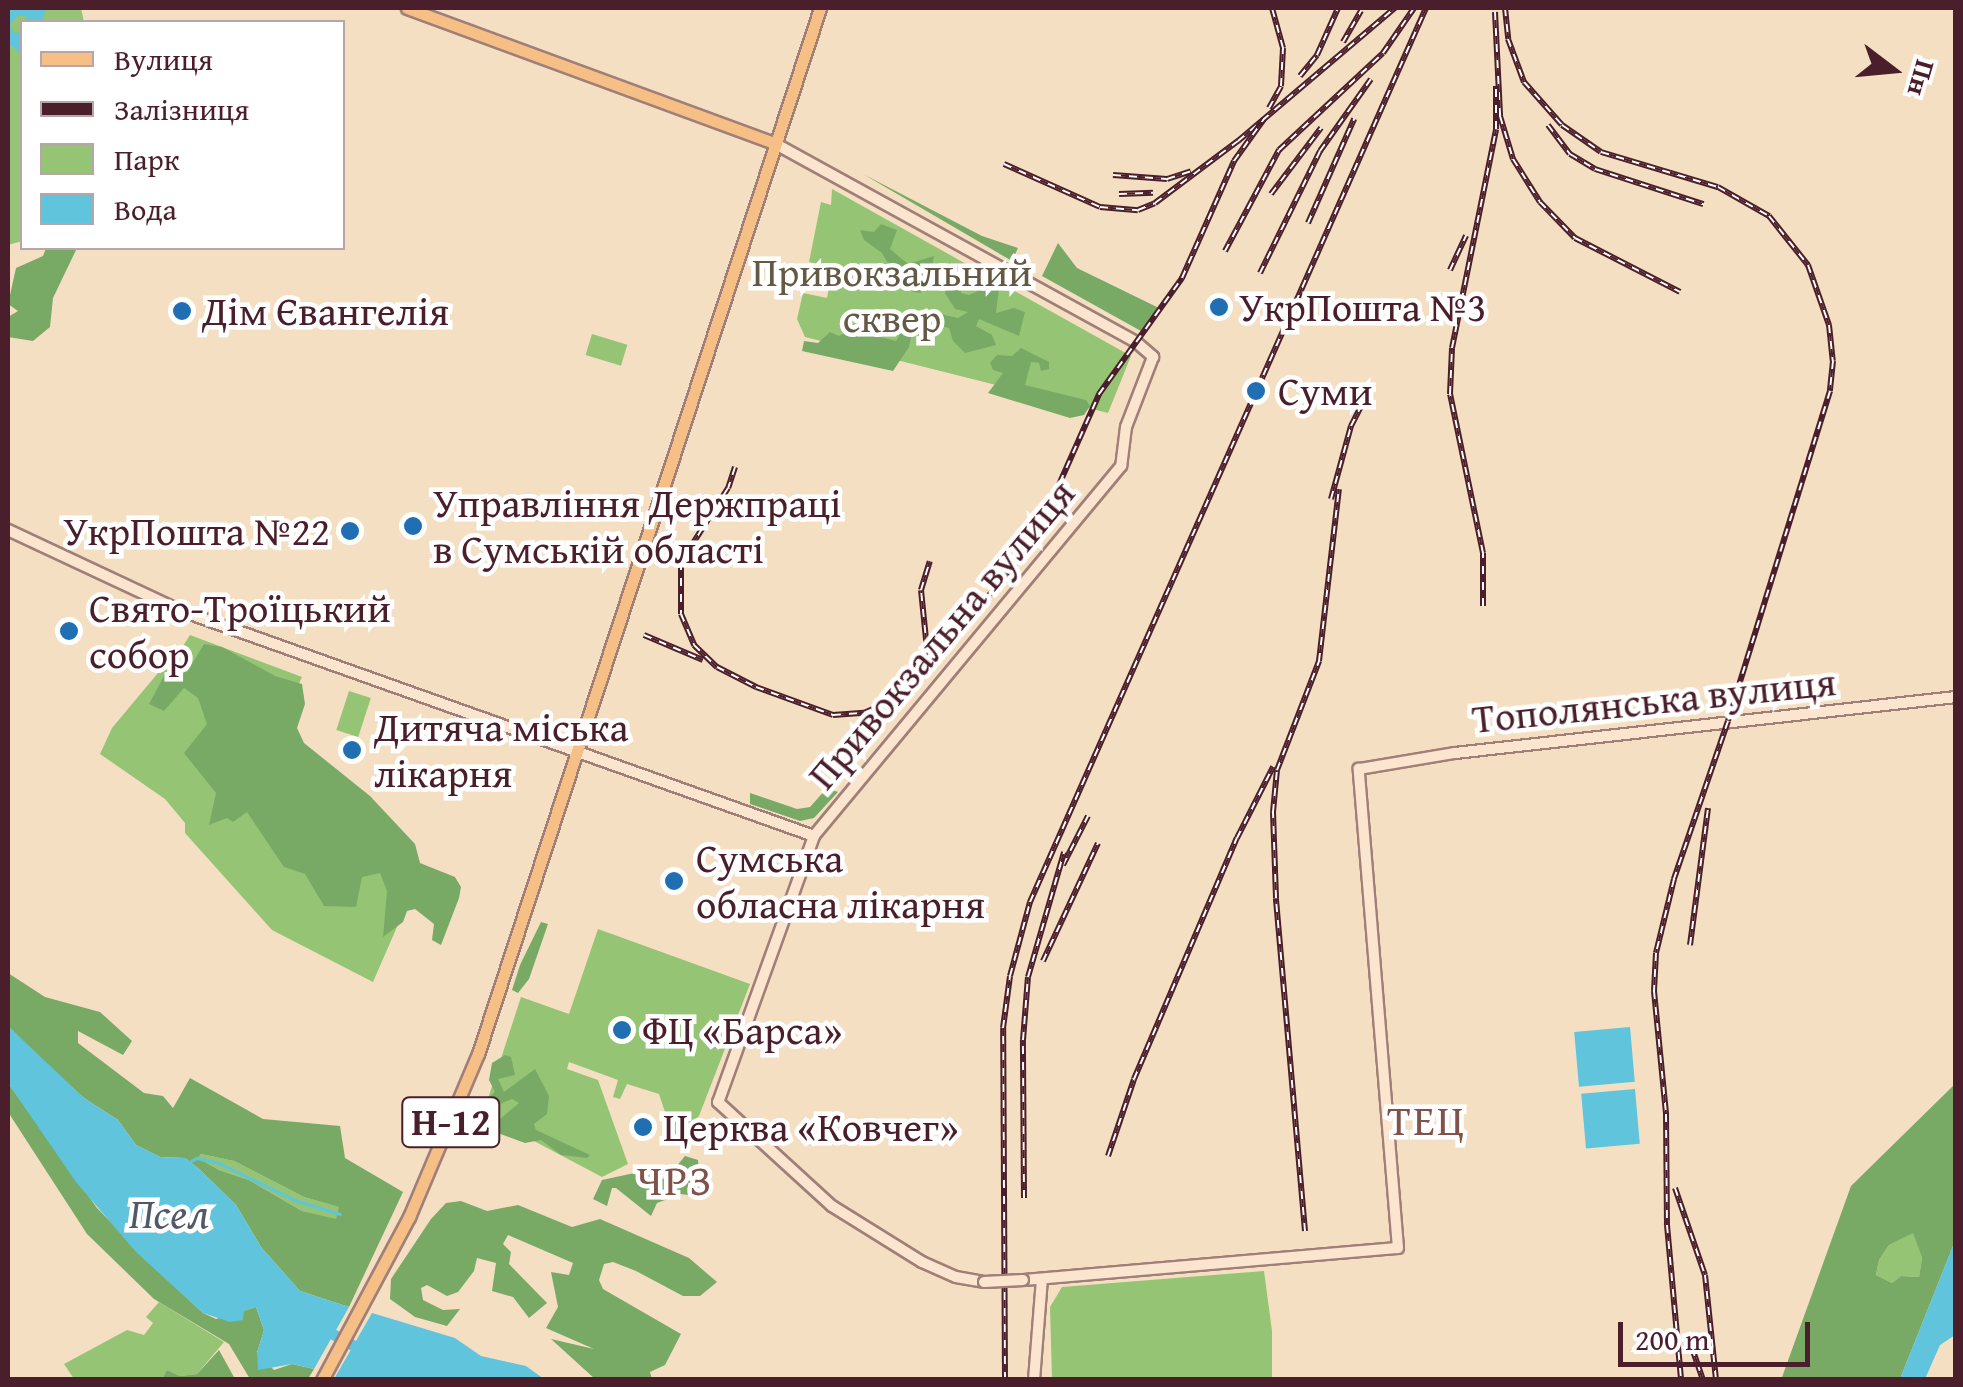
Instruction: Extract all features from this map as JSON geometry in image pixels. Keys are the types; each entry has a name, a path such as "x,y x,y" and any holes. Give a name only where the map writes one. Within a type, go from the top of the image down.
{"main road":[{"path":"407,8 774,143"},
{"path":"576,755 820,8"},
{"name":"Привокзальна вулиця","path":"774,143 1149,350 1153,361 1126,427 1120,466 814,836 718,1102 832,1206 943,1272 984,1282 1398,1248 1359,769"},
{"path":"8,530 179,610 576,755 814,836"},
{"name":"Тополянська вулиця","path":"1359,769 1454,753 1956,697"},
{"name":"Н-12","path":"322,1380 371,1292 442,1146 478,1054 576,755"},
{"path":"1034,1380 1042,1279"}],"green space":[{"path":"8,8 81,8 84,20 20,20 20,242 8,245"},
{"path":"863,174 982,236 1018,248 1012,261"},
{"name":"Привокзальний сквер","path":"832,189 1131,356 1108,413 805,337 797,319 803,293 827,298 833,268 809,262 821,202 831,205"},
{"path":"881,224 897,230 890,249 908,264 934,256 932,267 918,273 921,293 913,292 911,285 895,276 882,253 864,240 860,230 874,232"},
{"path":"1058,243 1077,268 1159,308 1141,331 1042,276"},
{"path":"45,250 76,250 53,298 50,327 33,341 8,337 8,317 18,311 8,304 16,268 43,256"},
{"path":"949,262 959,269 961,293 969,295 996,283 996,313 1014,308 1025,312 1019,336 979,319 976,326 992,335 996,345 965,353 953,341 949,328 931,323 931,312 958,318 968,312 955,309 945,293"},
{"path":"907,321 913,328 909,347 893,371 802,351 804,341 818,343 830,332 839,336 851,329 896,341"},
{"path":"592,334 627,345 621,366 586,355"},
{"path":"1021,348 1049,362 1049,369 1041,371 1039,363 1031,362 1025,385 1086,400 1090,406 1084,415 1070,418 988,393 1003,373 993,370 990,363 997,355 1012,356"},
{"path":"190,635 302,677 278,730 365,830 405,896 397,927 373,982 272,930 185,833 185,823 165,799 100,754 112,728 168,661 172,663"},
{"path":"204,644 222,647 275,676 302,684 305,704 297,728 304,743 370,796 415,844 420,863 455,877 461,887 459,898 441,945 432,940 434,924 415,909 407,911 403,922 383,937 387,891 380,873 362,877 356,907 324,906 305,874 284,867 247,812 233,822 227,818 209,825 216,793 184,753 207,724 198,698 184,688 164,711 149,704 165,674 187,672"},
{"path":"349,691 371,698 358,737 336,730"},
{"path":"827,788 838,792 814,818 800,821 750,804 750,793 797,809 810,807"},
{"path":"541,922 548,924 529,979 518,993 512,990 520,965"},
{"name":"ФЦ «Барса»","path":"598,929 750,984 699,1116 674,1139 659,1094 627,1084 620,1099 613,1097 618,1080 569,1062 567,1069 598,1080 628,1164 602,1177 483,1114 521,997 569,1014"},
{"path":"8,973 45,997 100,1012 132,1041 123,1055 78,1031 78,1043 144,1093 163,1096 173,1108 190,1078 263,1119 340,1126 345,1158 403,1192 349,1307 300,1291 261,1247 236,1205 198,1168 185,1158 160,1157 136,1145 118,1120 84,1098 8,1026","holes":["201,1154 234,1161 304,1197 339,1207 336,1219 302,1211 249,1180 198,1158"]},
{"path":"505,1055 511,1057 515,1075 498,1079 504,1092 535,1069 549,1096 547,1114 534,1124 536,1130 590,1155 587,1158 561,1155 541,1140 525,1143 495,1132 493,1125 519,1103 512,1099 498,1105 494,1114 483,1102 495,1092 489,1080 492,1063"},
{"path":"8,1083 97,1208 162,1275 203,1313 216,1319 256,1307 264,1330 257,1353 274,1370 292,1364 314,1369 308,1379 250,1379 229,1344 154,1299 87,1234 8,1112"},
{"path":"1955,1084 1955,1241 1900,1379 1781,1380 1851,1186","holes":["1913,1233 1922,1258 1919,1277 1901,1276 1892,1283 1876,1275 1879,1260 1889,1245"]},
{"path":"201,1154 234,1161 304,1197 340,1207 336,1220 302,1211 249,1180 219,1170 198,1158"},
{"path":"685,1156 698,1160 700,1182 696,1196 681,1194 657,1203 651,1216 616,1188 612,1188 607,1206 593,1199 602,1180 639,1172 650,1173 657,1180 667,1178"},
{"path":"461,1201 487,1211 518,1205 572,1227 600,1219 689,1258 717,1282 700,1296 683,1296 636,1271 613,1262 604,1264 599,1280 603,1289 681,1334 665,1365 650,1372 652,1379 595,1379 551,1339 594,1349 546,1328 558,1307 551,1272 569,1275 573,1263 508,1235 503,1244 511,1252 509,1264 547,1303 529,1318 513,1297 492,1291 496,1263 477,1258 474,1271 458,1292 447,1296 427,1285 421,1288 423,1300 443,1310 460,1309 447,1326 415,1317 390,1299 391,1279 431,1219 446,1203"},
{"path":"1913,1232 1922,1258 1919,1277 1901,1276 1892,1283 1876,1275 1879,1260 1889,1245"},
{"path":"1264,1271 1272,1331 1272,1379 1052,1379 1050,1307 1062,1287"},
{"path":"159,1302 224,1342 197,1374 180,1376 167,1370 162,1379 74,1379 64,1364 127,1330 144,1335 153,1323 146,1317"},
{"path":"219,1350 235,1379 162,1379 167,1370 180,1376 197,1374"}],"water":[{"path":"8,8 46,8 43,20 27,20 26,16 18,15 10,25 14,33 20,32 20,53 9,44"},
{"name":"Псел","path":"8,1026 84,1098 118,1120 136,1145 160,1157 185,1158 198,1168 236,1205 261,1247 300,1291 349,1307 314,1369 292,1364 258,1370 257,1353 264,1330 256,1307 244,1311 243,1320 230,1322 203,1313 136,1252 76,1182 8,1083"},
{"path":"1630,1027 1635,1082 1579,1087 1574,1032"},
{"path":"1635,1089 1640,1144 1586,1148 1581,1094"},
{"path":"1955,1241 1955,1335 1940,1345 1925,1379 1900,1379"},
{"path":"372,1313 455,1338 481,1356 526,1366 544,1379 334,1379"}],"waterway":[{"path":"189,1162 197,1158 219,1163 295,1200 340,1214"},
{"name":"Псел","path":"322,1328 367,1353"}],"railway":[{"path":"1269,108 1281,86 1283,48 1272,8"},
{"path":"1300,76 1317,55 1338,8"},
{"path":"1004,164 1100,207 1138,210 1155,203 1238,141 1395,8"},
{"path":"1225,251 1279,150 1383,53 1414,8"},
{"path":"1005,1380 1003,1028 1010,976 1030,902 1426,8"},
{"path":"1505,8 1508,39 1524,82 1562,125 1601,152 1718,187 1769,216 1808,265 1829,325 1833,361 1830,391 1728,721 1674,879 1656,953 1654,991 1666,1114 1667,1225 1681,1380"},
{"path":"1343,42 1361,11"},
{"path":"1495,12 1500,116 1513,159 1540,202 1575,238 1680,292"},
{"path":"1260,273 1320,151 1371,79"},
{"path":"1483,606 1483,553 1450,394 1452,348 1496,129 1496,86"},
{"path":"735,467 728,488 681,562 681,614 694,645 717,667 756,687 833,715 864,713 897,698 927,670 1034,541 1099,394 1182,278 1234,161 1264,119"},
{"path":"1308,223 1354,119"},
{"path":"1548,125 1570,154 1595,169 1703,204"},
{"path":"1271,194 1321,128"},
{"path":"1113,175 1167,179 1191,171"},
{"path":"1119,194 1153,193"},
{"path":"1450,270 1466,236"},
{"path":"1331,499 1351,426 1364,400"},
{"path":"1305,1231 1276,898 1273,812 1277,770 1319,661 1339,489"},
{"path":"921,667 927,649 921,590 930,561"},
{"path":"644,635 703,660"},
{"path":"1108,1156 1134,1079 1237,838 1273,767"},
{"path":"1690,945 1708,808"},
{"path":"1063,865 1088,816"},
{"path":"1043,961 1098,843"},
{"path":"1024,1198 1023,1040 1028,977 1064,852"},
{"path":"1675,1188 1705,1275 1716,1380"},
{"path":"1692,1348 1703,1380"}],"place":[{"name":"УкрПошта №3","path":"1219,307"},
{"name":"Дім Євангелія","path":"182,311"},
{"name":"Суми","path":"1256,391"},
{"name":"Управління Держпраці в Сумській області","path":"413,526"},
{"name":"УкрПошта №22","path":"350,531"},
{"name":"Свято-Троїцький собор","path":"69,631"},
{"name":"Дитяча міська лікарня","path":"352,750"},
{"name":"Сумська обласна лікарня","path":"674,881"},
{"name":"ФЦ «Барса»","path":"622,1030"},
{"name":"Церква «Ковчег»","path":"643,1127"}],"district":[{"name":"ТЕЦ","path":"1427,1120"},
{"name":"ЧРЗ","path":"675,1180"}]}
